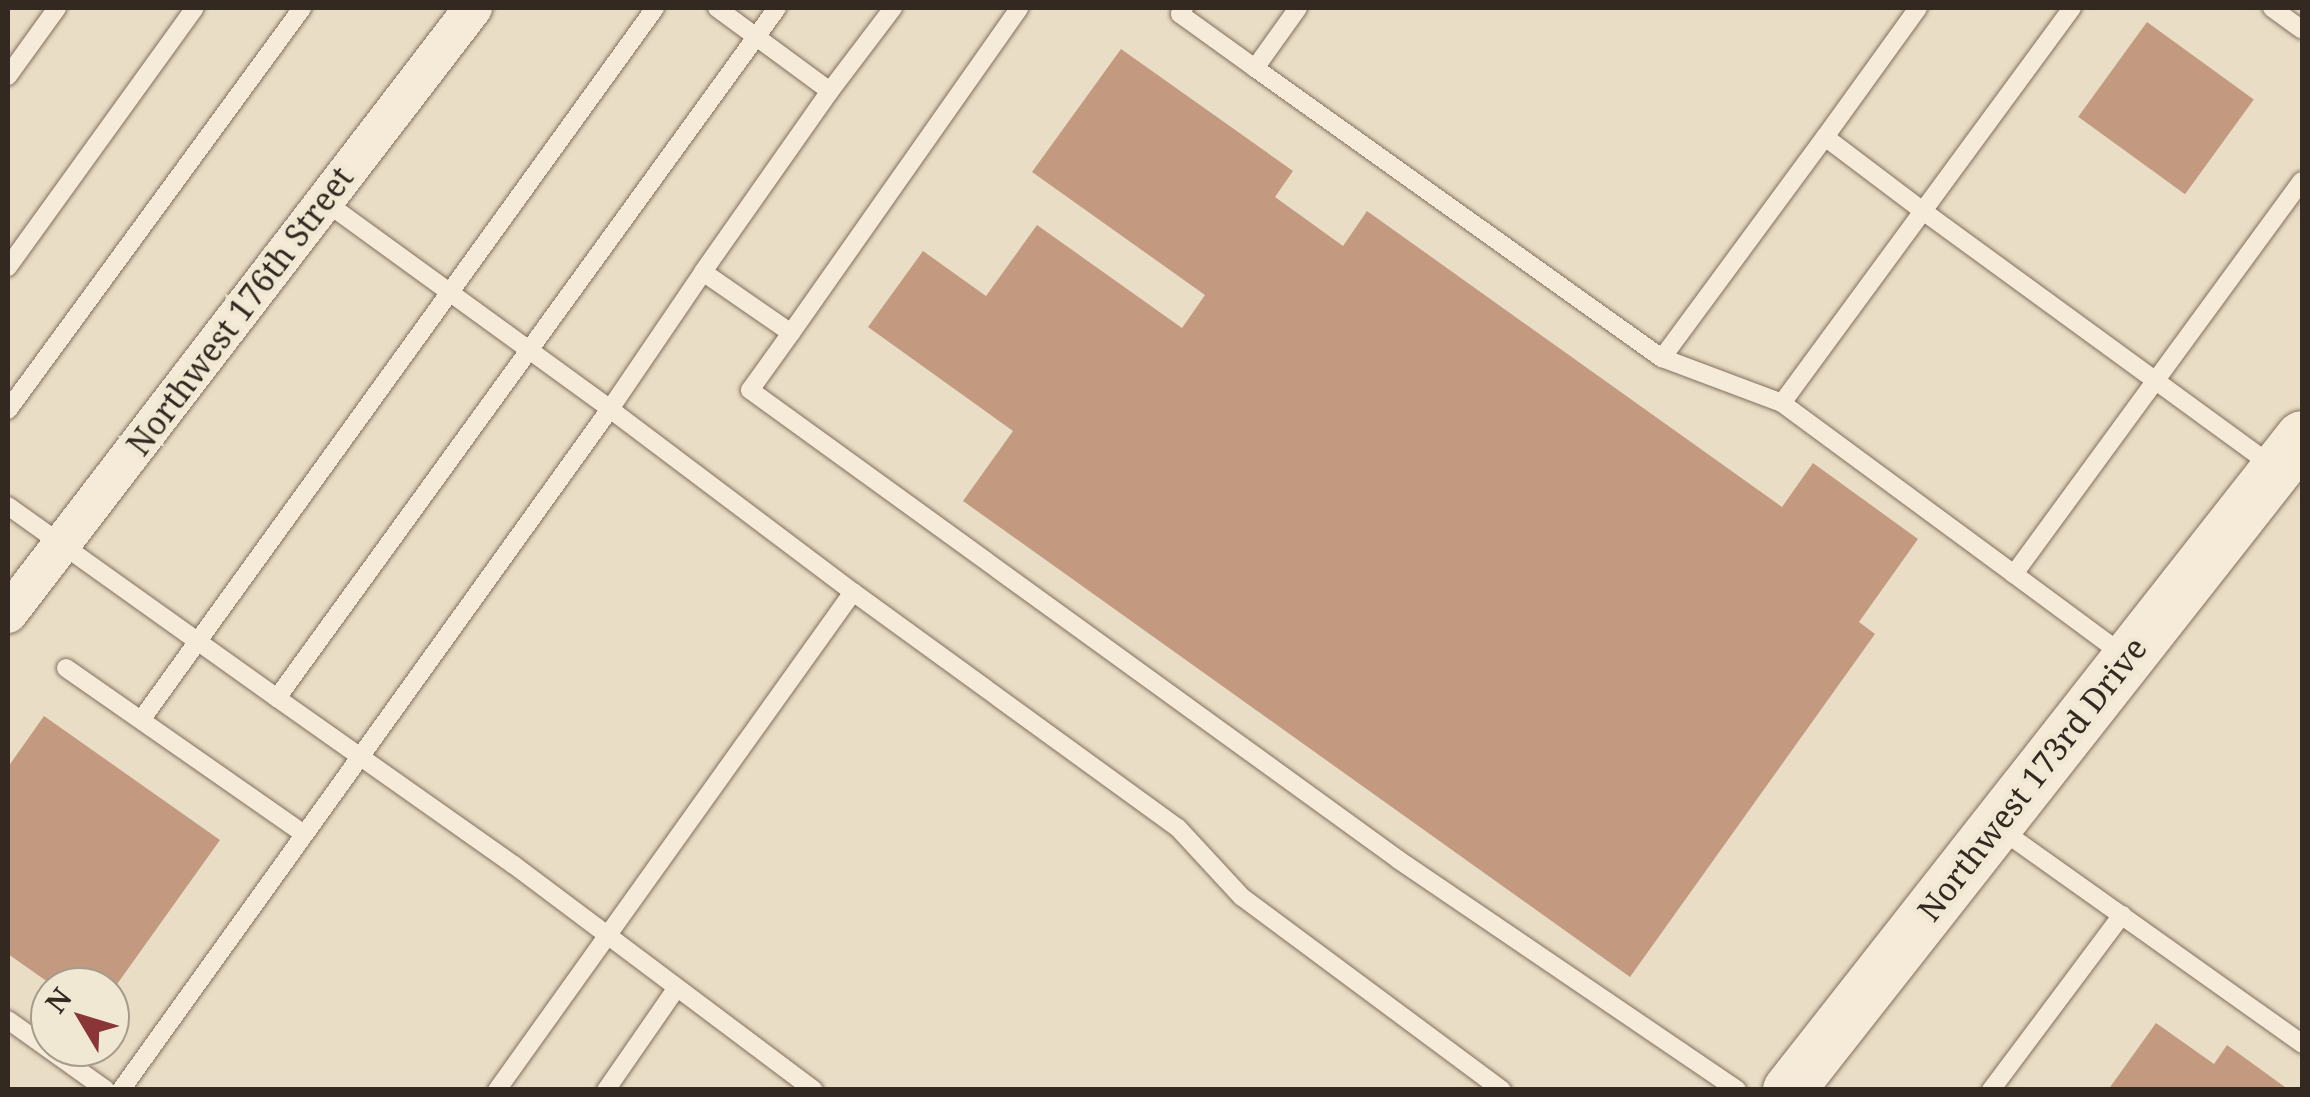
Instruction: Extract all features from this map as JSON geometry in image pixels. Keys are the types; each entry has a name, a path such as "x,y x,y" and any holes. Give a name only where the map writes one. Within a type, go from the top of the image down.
{"street":[{"name":"Northwest 176th Street","path":"8,614 473,8"},
{"name":"Northwest 173rd Drive","path":"1788,1090 2289,453 2302,426"}],"lane":[{"path":"8,76 57,8"},
{"path":"8,267 195,8"},
{"path":"8,410 302,8"},
{"path":"141,720 655,8"},
{"path":"717,8 830,91"},
{"path":"277,698 777,8"},
{"path":"121,1090 610,409 830,91 893,8"},
{"path":"1019,8 750,390 1398,860 1737,1090"},
{"path":"1255,68 1298,8"},
{"path":"1662,358 1918,8"},
{"path":"1782,404 2072,8"},
{"path":"2272,8 2302,30"},
{"path":"1178,10 1662,358 1782,404 2126,658"},
{"path":"1825,137 2156,381 2289,453"},
{"path":"2014,574 2302,180"},
{"path":"324,201 531,346 853,592 1178,828 1242,896 1502,1090"},
{"path":"703,272 792,333"},
{"path":"8,506 360,756 814,1090"},
{"path":"497,1090 853,592"},
{"path":"66,668 304,834"},
{"path":"1996,825 2302,1044"},
{"path":"1991,1090 2122,915"},
{"path":"606,1090 676,988"},
{"path":"8,1020 106,1090"}],"building":[{"path":"2147,22 2254,100 2185,194 2078,117"},
{"path":"1121,49 1293,171 1275,197 1343,246 1367,211 1782,507 1813,463 1918,539 1859,622 1875,634 1630,977 963,501 1013,431 868,327 923,251 986,296 1037,225 1182,328 1205,295 1032,172"},
{"path":"44,716 220,840 129,967 30,969 8,954 8,767"},
{"path":"2156,1023 2214,1064 2227,1045 2289,1090 2108,1090"}]}
